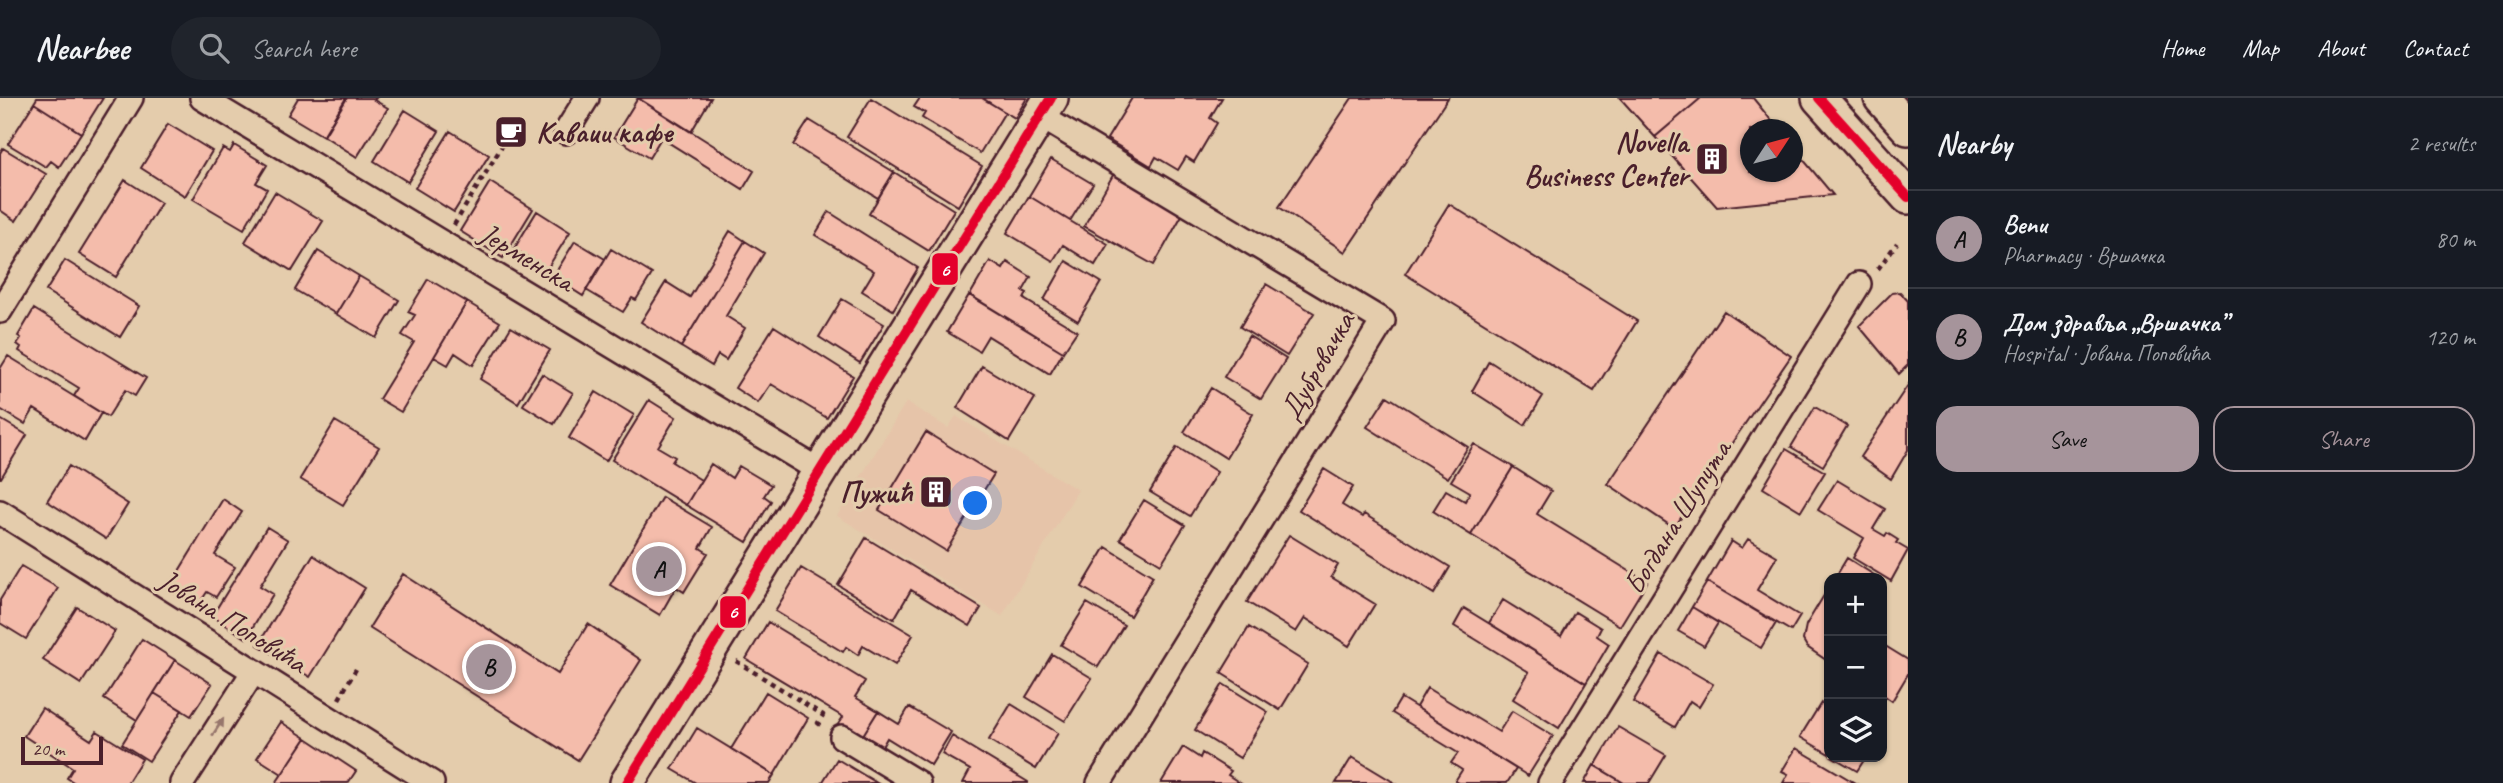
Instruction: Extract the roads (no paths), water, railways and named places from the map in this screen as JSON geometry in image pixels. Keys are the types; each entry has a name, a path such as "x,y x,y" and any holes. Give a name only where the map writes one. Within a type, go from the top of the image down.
{"street":[{"path":"0,312 131,98"},
{"name":"Јерменска","path":"202,98 820,471"},
{"path":"566,132 587,98"},
{"path":"1819,98 1908,197"},
{"path":"1881,98 1908,128"},
{"path":"627,783 1045,107"},
{"name":"Дубровачка","path":"1045,107 1383,321 1099,783"},
{"name":"Богдана Шупута","path":"1550,783 1859,284"},
{"name":"Јована Поповића","path":"0,512 432,783"},
{"path":"181,783 254,671"},
{"path":"842,737 918,783"}],"place":[{"name":"Каваии кафе","path":"511,132"},
{"name":"Novella Business Center","path":"1712,159"},
{"name":"Пужић","path":"936,492"},
{"name":"Benu","path":"659,569"},
{"name":"Дом здравља „Вршачка”","path":"489,667"}]}
